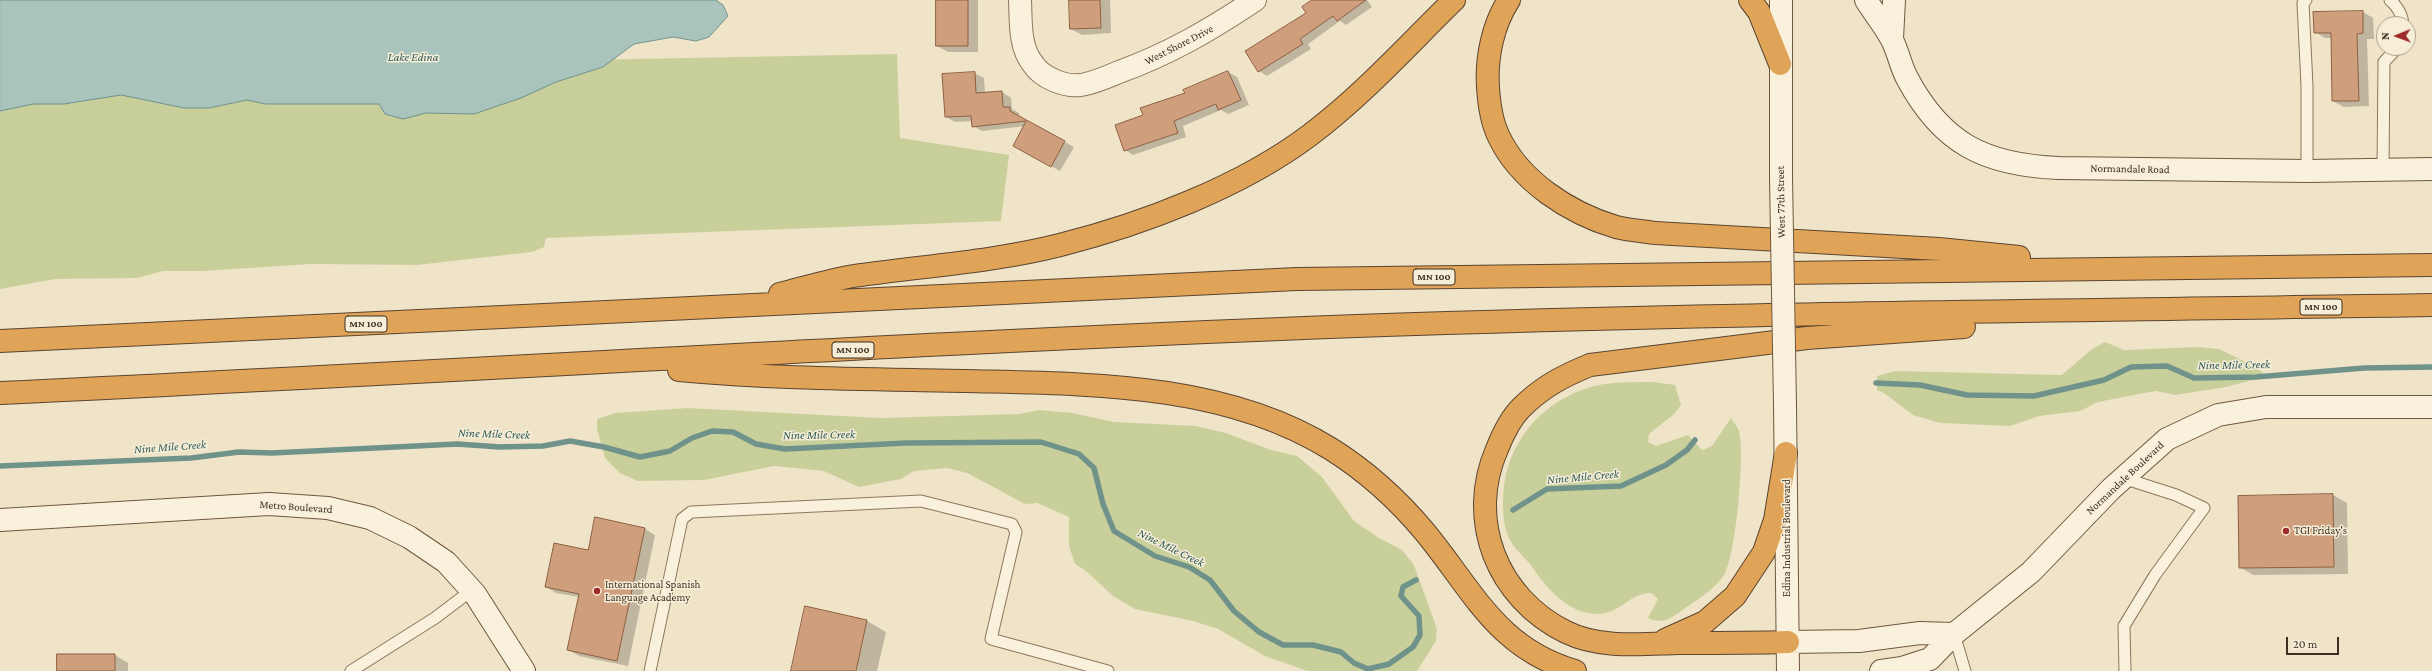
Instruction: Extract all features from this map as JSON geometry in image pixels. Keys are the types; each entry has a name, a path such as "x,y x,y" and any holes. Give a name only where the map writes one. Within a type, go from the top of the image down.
{"highway":[{"path":"733,306 852,276 958,263 1059,246 1124,226 1197,198 1262,165 1309,136 1354,99 1454,0"},
{"path":"1509,0 1493,36 1488,61 1490,108 1498,136 1514,162 1543,189 1576,211 1616,227 1655,233 1939,249 2135,267"},
{"path":"1750,0 1758,12 1780,64"},
{"path":"2293,265 2432,252"},
{"name":"MN 100","path":"0,341 1297,279 2432,264"},
{"name":"MN 100","path":"0,393 604,363 1101,336 1515,321 2432,305"},
{"path":"1788,642 1624,644 1592,641 1567,633 1544,618 1512,590 1500,570 1491,548 1486,522 1486,480 1494,456 1506,429 1520,409 1540,390 1560,377 1590,365 1807,338 2210,309"},
{"path":"604,363 742,376 1050,383 1145,391 1196,398 1247,410 1294,428 1332,450 1370,477 1407,512 1482,609 1507,635 1534,655 1576,671"},
{"path":"1657,644 1705,622 1735,596 1764,552 1774,520 1786,453"}],"street":[{"name":"West Shore Drive","path":"1020,0 1021,31 1025,49 1033,65 1047,76 1062,84 1081,85 1153,60 1206,33 1255,0"},
{"name":"West 77th Street","path":"1781,0 1781,178 1785,405"},
{"name":"Normandale Road","path":"1866,0 1892,39 1906,76 1932,118 1953,137 1975,150 2001,162 2032,167 2059,168 2307,171 2432,169"},
{"name":"Normandale Road","path":"1892,39 1894,0"},
{"name":"Edina Industrial Boulevard","path":"1785,405 1788,671"},
{"name":"Normandale Boulevard","path":"1881,671 1902,668 1930,659 1954,634 2031,572 2123,478 2167,439 2218,415 2266,407 2432,407"},
{"name":"Metro Boulevard","path":"0,520 269,504 328,508 370,518 409,537 446,562 472,590 524,671"},
{"path":"1788,642 1859,641 1920,633 1954,634"}],"lane":[{"path":"2306,0 2303,4 2307,86 2307,171"},
{"path":"2393,3 2401,16"},
{"path":"2383,170 2384,62 2390,56"},
{"path":"2123,478 2176,495 2204,508 2156,575 2124,626 2125,671"},
{"path":"650,671 682,519 691,512 921,501 1012,524 1016,532 990,639 1108,671"},
{"path":"351,671 435,618 472,590"},
{"path":"1954,634 1965,671"}],"green space":[{"path":"897,54 900,138 1009,155 1001,221 546,238 544,247 532,252 417,265 311,264 203,271 163,271 137,278 55,279 0,289 0,71"},
{"path":"2105,342 2124,350 2198,347 2219,349 2252,365 2268,376 2226,387 2175,395 2156,391 2134,395 2098,402 2080,411 2039,416 2010,426 1940,423 1913,415 1884,393 1877,390 1877,376 1895,371 2062,375 2092,349"},
{"path":"1622,382 1653,382 1675,385 1681,405 1673,415 1649,434 1648,442 1656,446 1688,435 1702,450 1712,446 1731,418 1739,431 1741,443 1740,481 1736,525 1729,562 1725,573 1712,589 1667,620 1658,621 1648,618 1658,599 1651,593 1635,597 1608,612 1599,614 1580,611 1571,607 1556,596 1510,540 1505,528 1503,507 1504,487 1508,468 1515,450 1525,433 1537,419 1567,396 1604,384"},
{"path":"687,408 881,418 1020,414 1039,410 1073,413 1114,422 1196,426 1226,433 1271,450 1297,456 1322,477 1354,521 1379,538 1402,550 1414,565 1437,629 1436,641 1417,671 1307,671 1265,656 1218,629 1193,621 1135,609 1113,596 1086,571 1075,564 1069,546 1069,517 1037,503 1025,504 967,473 947,468 914,471 901,479 859,487 824,471 774,466 704,480 638,481 620,473 605,458 597,429 597,419 616,413"}],"water":[{"name":"Lake Edina","path":"0,0 716,0 723,5 728,16 709,37 696,41 673,37 634,44 603,67 556,82 521,98 474,114 426,113 403,119 385,114 379,104 266,104 247,100 209,108 184,108 121,95 64,104 33,104 0,111"}],"building":[{"path":"936,0 968,0 968,46 936,46"},
{"path":"1069,0 1100,0 1101,28 1070,29"},
{"path":"1312,0 1366,0 1337,21 1333,16 1300,39 1303,44 1258,72 1245,51 1306,13 1302,7"},
{"path":"2363,11 2363,33 2357,34 2359,101 2332,101 2331,33 2314,33 2313,12"},
{"path":"1228,71 1241,100 1218,110 1216,104 1174,121 1178,133 1124,151 1115,125 1143,115 1140,108 1185,93 1183,90"},
{"path":"975,72 976,93 1002,91 1003,107 1010,107 1010,111 1065,141 1051,167 1013,146 1026,121 972,127 971,116 945,117 942,74"},
{"name":"TGI Friday's","path":"2333,494 2334,567 2239,568 2238,496"},
{"name":"International Spanish Language Academy","path":"595,517 645,528 617,661 567,650 579,594 545,587 554,543 588,550"},
{"path":"805,606 867,620 856,671 791,671"},
{"path":"57,654 115,654 115,671 57,671"}],"waterway":[{"name":"Nine Mile Creek","path":"1876,383 1920,385 1967,395 2034,396 2104,380 2131,367 2167,366 2194,378 2256,377 2364,368 2432,367"},
{"name":"Nine Mile Creek","path":"0,466 191,458 239,452 272,453 457,444 500,447 543,446 570,441 604,447 640,457 670,451 692,438 712,431 733,432 756,444 785,449 906,443 1041,442 1079,454 1094,468 1103,504 1114,531 1155,556 1189,567 1210,580 1234,611 1259,632 1283,645 1313,645 1341,652 1354,663 1368,669 1389,664 1413,647 1420,635 1419,616 1401,596 1403,587 1416,580"},
{"name":"Nine Mile Creek","path":"1513,510 1547,489 1621,486 1666,465 1687,450 1695,440"}],"place":[{"name":"TGI Friday's","path":"2286,531"},
{"name":"International Spanish Language Academy","path":"597,591"}]}
